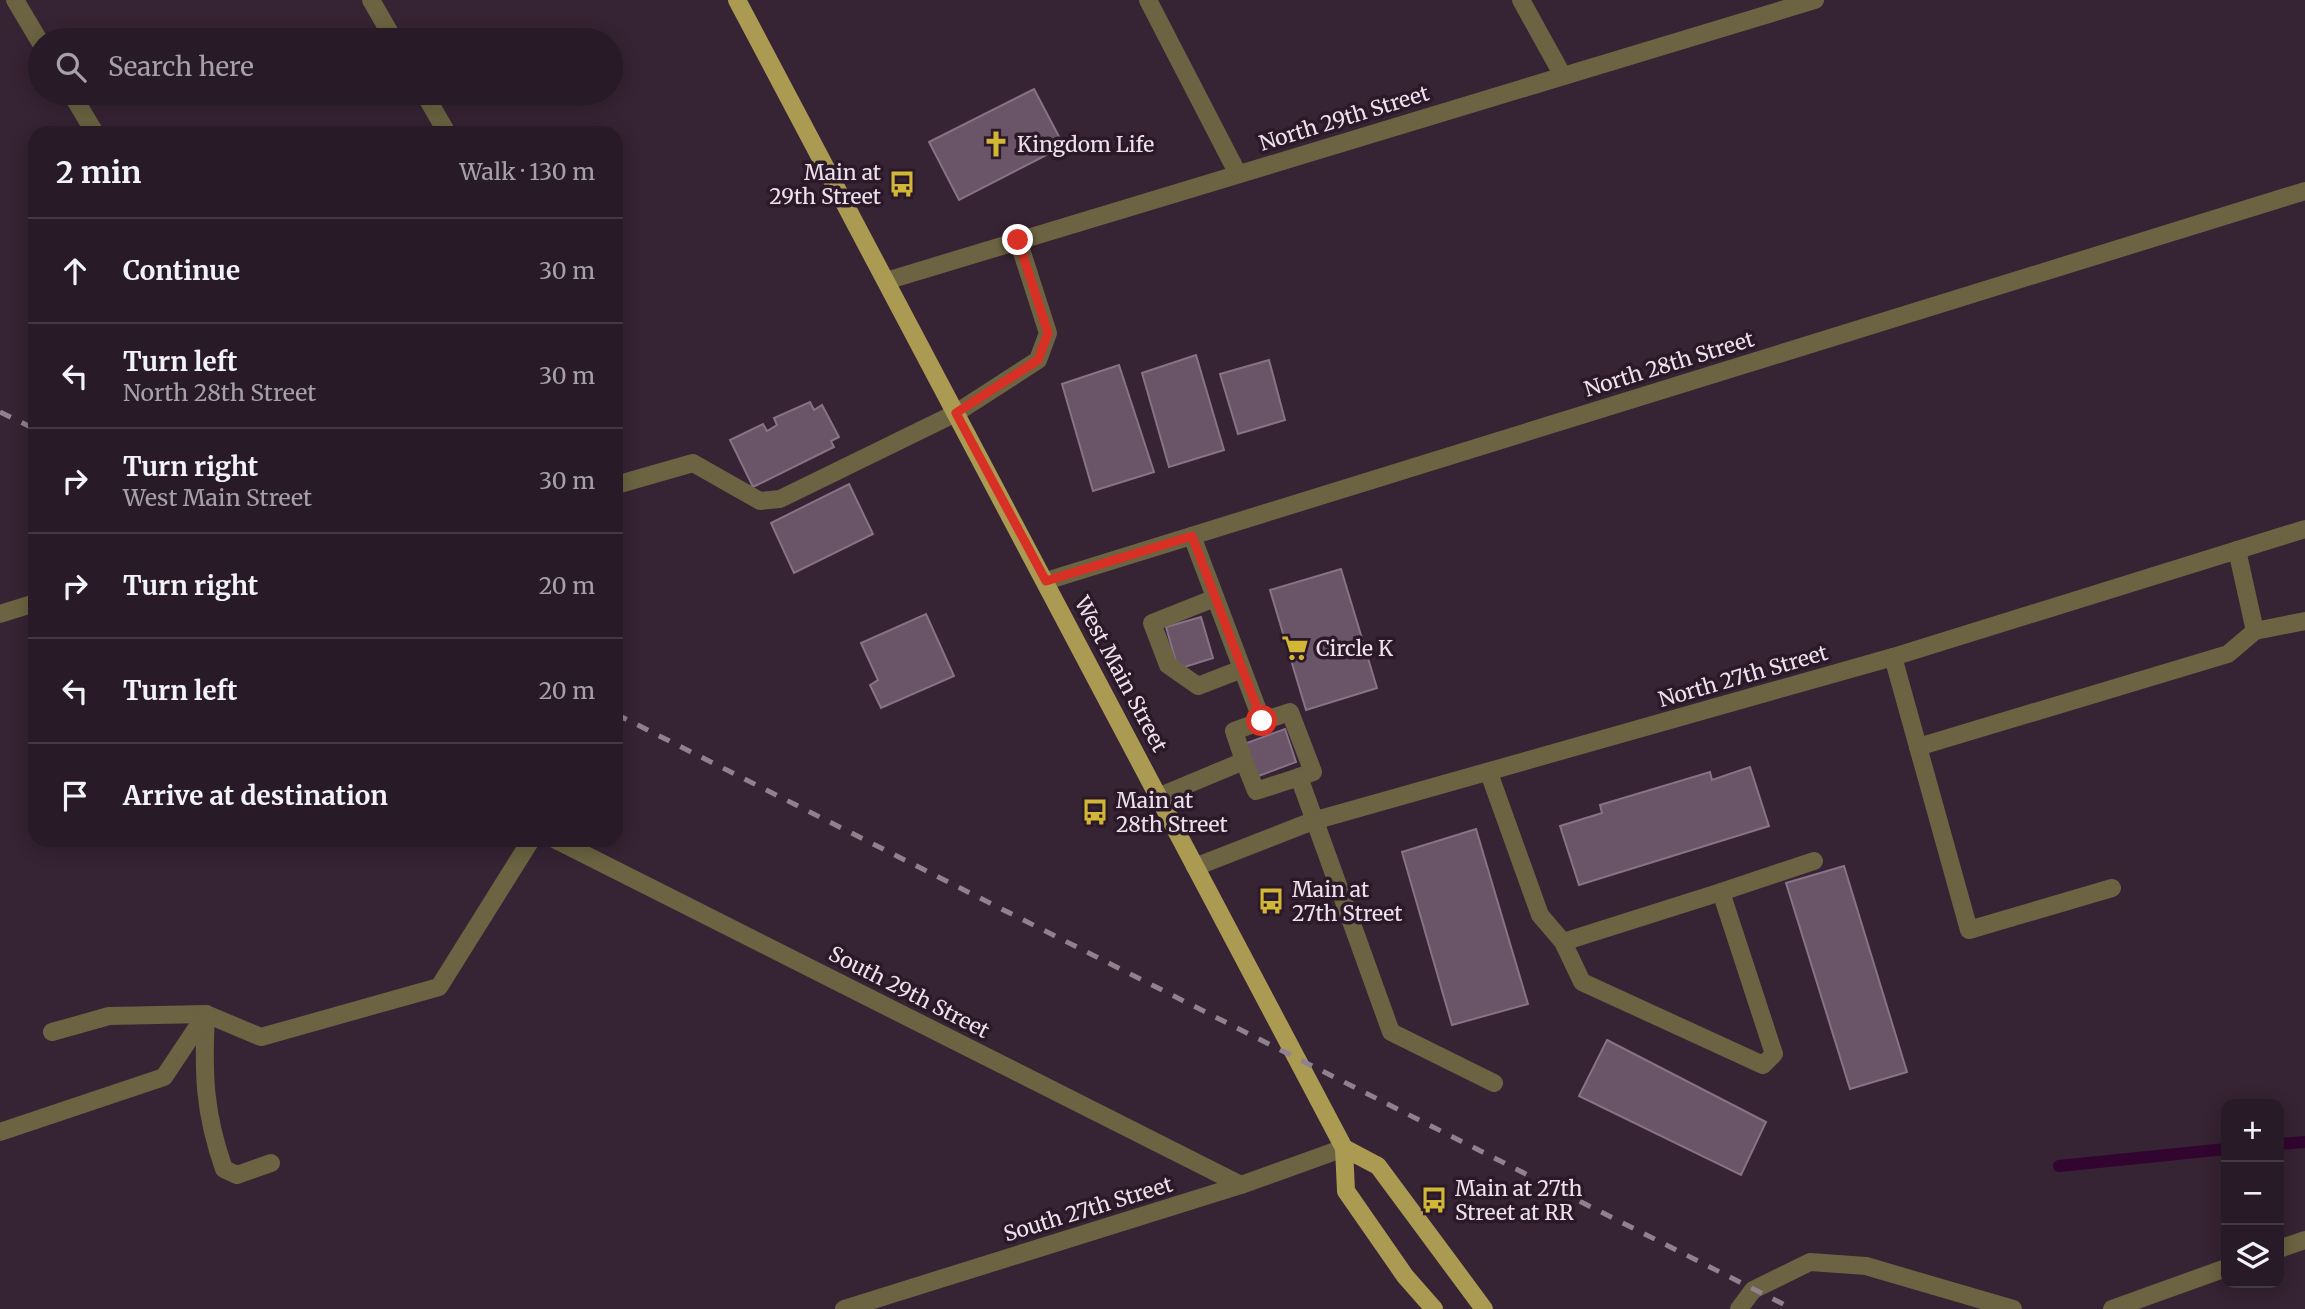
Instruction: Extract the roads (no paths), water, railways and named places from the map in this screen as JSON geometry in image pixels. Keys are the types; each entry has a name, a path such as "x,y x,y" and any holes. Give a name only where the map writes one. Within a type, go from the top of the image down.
{"main road":[{"name":"West Main Street","path":"737,0 1160,796 1343,1148"},
{"path":"1343,1148 1346,1191 1405,1276 1434,1309"},
{"path":"1343,1148 1378,1166 1484,1309"}],"street":[{"path":"15,0 32,28"},
{"path":"370,0 387,28"},
{"path":"1148,0 1238,174"},
{"path":"1521,0 1563,76"},
{"name":"North 29th Street","path":"886,281 1815,0"},
{"path":"78,105 91,126"},
{"path":"431,105 443,126"},
{"name":"North 28th Street","path":"1046,581 2305,191"},
{"path":"623,483 693,463 760,500 780,499 956,413 1038,360 1048,333 1018,240"},
{"name":"North 27th Street","path":"1195,867 1313,821 1893,657 2305,529"},
{"path":"1192,536 1262,721"},
{"path":"2237,550 2255,631"},
{"path":"1215,598 1152,623 1168,665 1198,686 1242,669"},
{"path":"0,614 28,605"},
{"path":"1918,747 2228,654 2255,631 2305,621"},
{"path":"1893,657 1969,930 2112,888"},
{"path":"1290,712 1313,772 1256,792 1234,731 1262,721 1290,712"},
{"path":"1160,796 1244,761"},
{"path":"1489,773 1540,915 1563,942 1582,982 1763,1065 1774,1054 1721,892"},
{"path":"1299,777 1391,1032 1494,1083"},
{"path":"52,1032 108,1016 206,1014 261,1037 439,987 527,847"},
{"name":"South 29th Street","path":"570,847 1241,1185"},
{"path":"1563,942 1814,861"},
{"path":"0,1132 164,1077 206,1014"},
{"path":"206,1014 202,1077 211,1133 224,1169 237,1175 271,1163"},
{"name":"South 27th Street","path":"844,1309 1241,1185 1343,1148"},
{"path":"2284,1247 2305,1240"},
{"path":"1739,1309 1753,1290 1810,1262 1866,1266 2014,1309"},
{"path":"2112,1309 2221,1270"}],"waterway":[{"path":"2284,1144 2305,1142"},
{"path":"2059,1166 2221,1150"}],"railway":[{"path":"0,412 28,426"},
{"path":"623,718 1793,1309"}],"place":[{"name":"Kingdom Life","path":"996,144"},
{"name":"Main at 29th Street","path":"902,184"},
{"name":"Circle K","path":"1295,648"},
{"name":"Main at 28th Street","path":"1095,812"},
{"name":"Main at 27th Street","path":"1271,901"},
{"name":"Main at 27th Street at RR","path":"1434,1200"}]}
